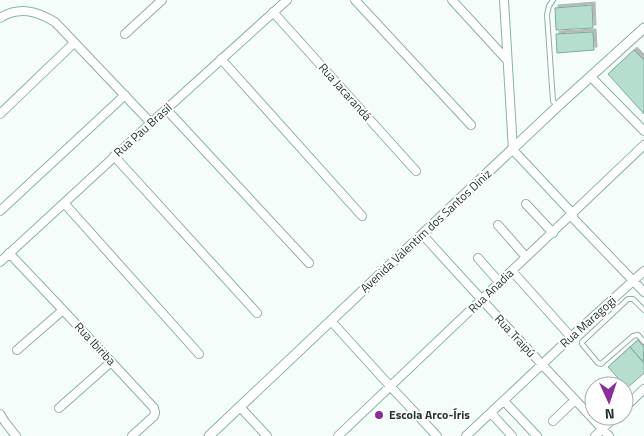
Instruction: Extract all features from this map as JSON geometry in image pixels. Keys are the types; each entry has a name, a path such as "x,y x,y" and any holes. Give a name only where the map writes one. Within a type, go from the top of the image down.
{"street":[{"path":"125,34 162,0"},
{"name":"Rua Pau Brasil","path":"0,262 287,0"},
{"path":"355,0 471,125"},
{"path":"452,0 503,50"},
{"path":"504,0 503,50 507,60 513,150 644,292"},
{"path":"0,18 8,14 34,11 55,22 151,123"},
{"name":"Rua Jacarandá","path":"273,12 416,171"},
{"name":"Avenida Valentim dos Santos Diniz","path":"209,436 558,106 644,28"},
{"path":"0,114 74,43"},
{"path":"221,60 362,216"},
{"path":"591,77 644,131"},
{"path":"0,211 125,95"},
{"path":"166,109 309,264"},
{"name":"Rua Anadia","path":"338,436 644,145"},
{"path":"114,156 257,313"},
{"path":"64,203 199,354"},
{"path":"526,204 553,233"},
{"path":"498,225 526,257"},
{"name":"Rua Traipú","path":"422,234 609,436"},
{"name":"Rua Ibiriba","path":"9,253 155,410 154,416 132,436"},
{"path":"478,258 500,283"},
{"name":"Rua Maragogi","path":"466,436 644,270"},
{"path":"512,271 571,337"},
{"path":"17,350 63,310"},
{"path":"331,321 437,436"},
{"path":"59,408 111,362"},
{"path":"634,399 644,390"},
{"path":"552,420 575,400"},
{"path":"504,401 537,436"},
{"path":"240,407 267,436"},
{"path":"491,413 512,436"},
{"path":"0,414 3,423 16,436"},
{"path":"595,436 605,426"}],"lane":[{"path":"553,0 547,15 553,102 558,106"},
{"path":"644,310 633,299 628,299 582,344 601,364 633,336 638,335 644,342"}],"building":[{"path":"592,5 593,28 556,30 555,8"},
{"path":"593,32 594,50 557,53 556,34"},
{"path":"634,50 644,60 644,114 608,74"},
{"path":"638,340 644,347 643,362 630,347"},
{"path":"630,347 644,363 644,373 634,382 634,376 616,376 608,367"}],"place":[{"name":"Escola Arco-Íris","path":"379,415"}]}
